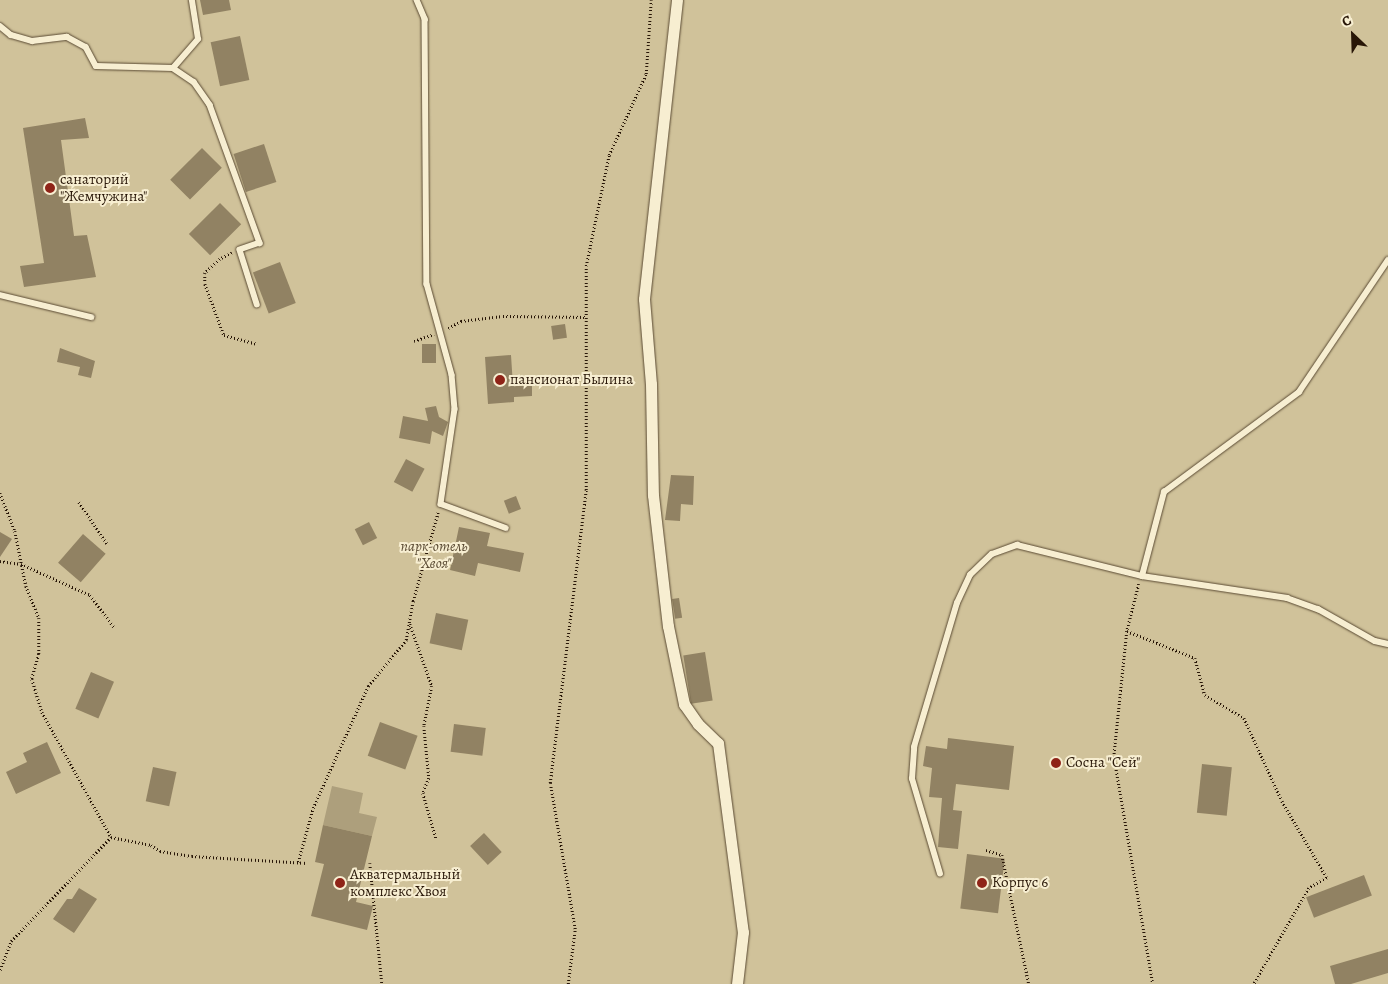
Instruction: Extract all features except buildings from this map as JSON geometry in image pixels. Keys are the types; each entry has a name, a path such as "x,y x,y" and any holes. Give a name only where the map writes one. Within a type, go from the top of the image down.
{"street":[{"path":"677,0 644,298 651,384 653,495 668,626 684,704 698,724 718,743 743,932 737,984"}],"lane":[{"path":"173,68 198,39 192,0"},
{"path":"417,0 425,19 427,284 452,375 455,409 441,504 506,528"},
{"path":"0,26 11,36 32,41 68,36 86,47 96,66 173,68 194,82 210,105 260,242 240,250 257,304"},
{"path":"1142,576 1164,492 1299,392 1388,260"},
{"path":"0,295 91,317"},
{"path":"940,874 912,779 914,747 956,603 970,575 992,554 1017,545 1142,576 1287,598 1318,609 1375,641 1388,644"}],"path":[{"path":"568,984 575,929 550,783 586,490 586,266 609,155 646,74 651,0"},
{"path":"240,250 220,259 205,273 205,284 224,335 257,344"},
{"path":"414,341 441,332 461,321 503,316 586,317"},
{"path":"0,494 14,531 21,564 39,618 39,654 32,679 42,712 111,836 151,845 160,851 192,856 308,863"},
{"path":"79,502 108,545"},
{"path":"298,862 314,808 368,686 406,640 409,622 441,504"},
{"path":"0,561 21,564 90,595 114,627"},
{"path":"1142,576 1127,630 1114,756 1153,984"},
{"path":"409,622 432,686 424,726 429,778 423,793 436,838"},
{"path":"1127,630 1195,658 1205,695 1244,718 1282,801 1327,878 1309,888 1254,984"},
{"path":"0,970 11,941 111,836"},
{"path":"986,850 1002,855 1030,984"},
{"path":"370,863 382,984"}],"green space":[{"name":"парк-отель \"Хвоя\"","path":"0,0 1388,0 1388,984 0,984"}],"shaded area":[{"path":"332,786 363,793 359,813 377,817 372,836 323,825"}],"place":[{"name":"санаторий \"Жемчужина\"","path":"50,188"},
{"name":"пансионат Былина","path":"500,380"},
{"name":"Сосна \"Сей\"","path":"1056,763"},
{"name":"Акватермальный комплекс Хвоя","path":"340,883"},
{"name":"Корпус 6","path":"982,883"}]}
